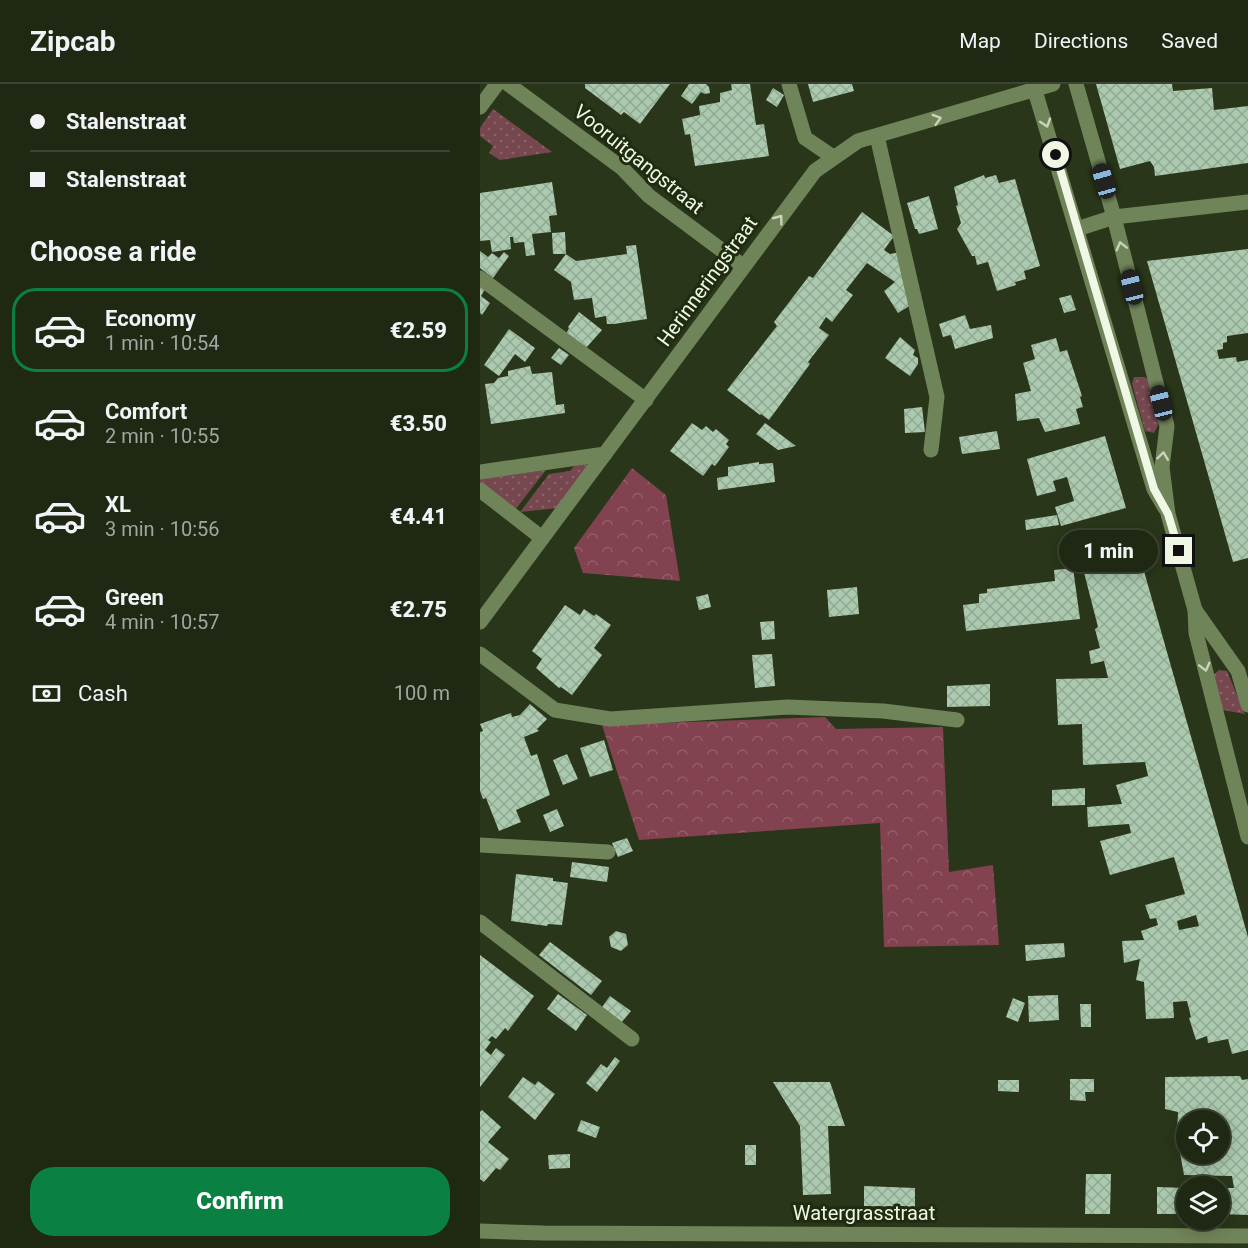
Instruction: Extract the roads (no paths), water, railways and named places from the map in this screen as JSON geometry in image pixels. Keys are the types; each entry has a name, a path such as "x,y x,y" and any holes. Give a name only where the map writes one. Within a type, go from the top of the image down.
{"street":[{"path":"480,107 497,84"},
{"name":"Vooruitgangstraat","path":"508,84 622,168 649,196 743,266"},
{"path":"789,84 805,138 833,157"},
{"name":"Herinneringstraat","path":"480,622 815,171 858,141 1034,87 1053,84"},
{"path":"1076,84 1114,217 1167,426 1162,467 1168,514 1195,610 1196,633 1248,837"},
{"path":"1034,87 1154,489 1168,514"},
{"path":"877,136 937,397 931,450"},
{"path":"1077,229 1114,217 1248,202"},
{"path":"480,278 646,400"},
{"path":"480,472 605,454"},
{"path":"480,490 542,538"},
{"path":"1195,610 1238,671 1248,705"},
{"path":"480,654 555,710 610,719 788,707 883,711 957,720"},
{"path":"480,845 608,852"},
{"path":"480,922 632,1039"},
{"name":"Watergrasstraat","path":"480,1231 1248,1236"}]}
